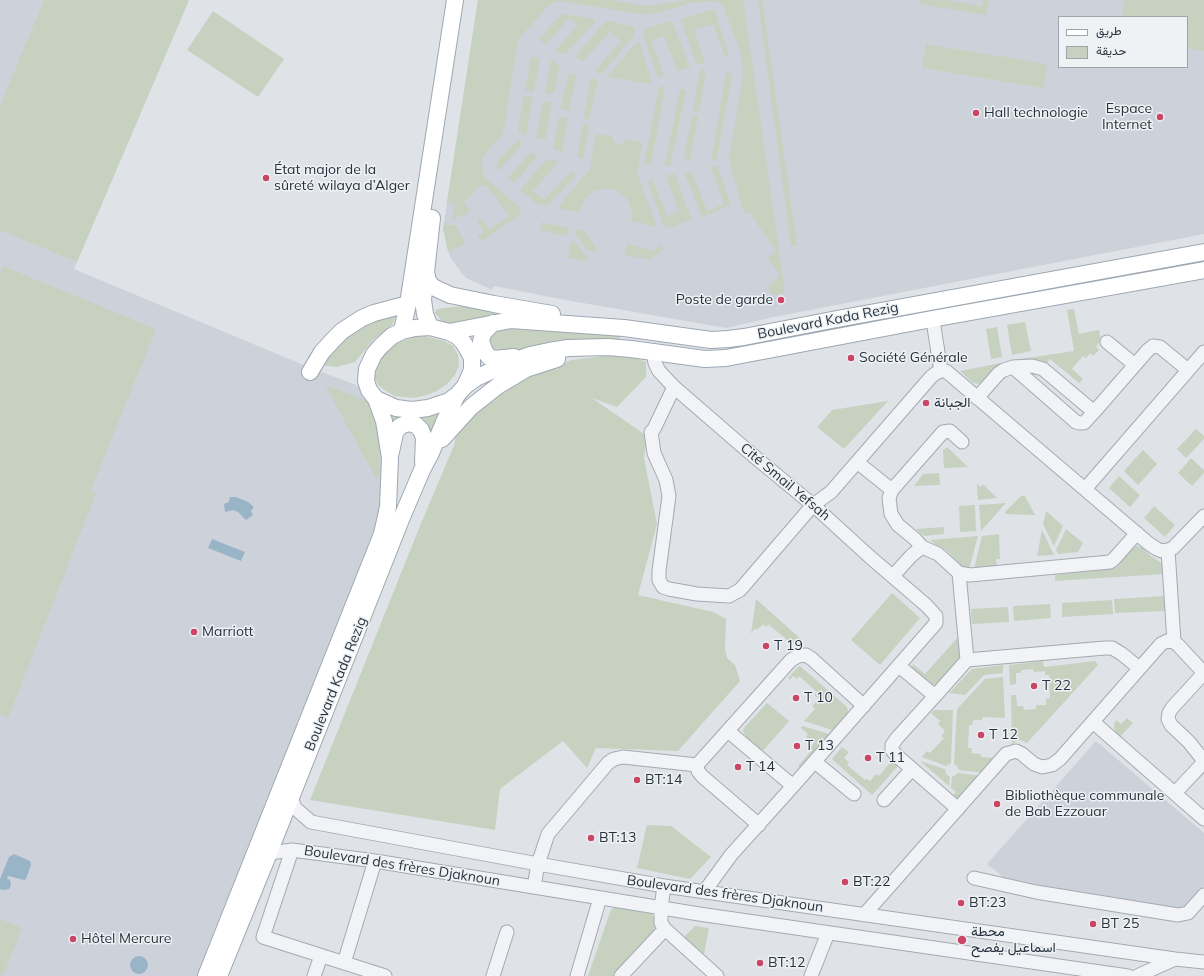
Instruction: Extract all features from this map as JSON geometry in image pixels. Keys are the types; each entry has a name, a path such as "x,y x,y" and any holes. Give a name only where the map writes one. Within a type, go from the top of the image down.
{"main road":[{"path":"430,327 425,314 424,300 426,272 438,133 455,0"},
{"path":"402,331 464,0"},
{"name":"Boulevard Kada Rezig","path":"449,332 511,320 624,328 711,340 744,337 1204,252"},
{"name":"Boulevard Kada Rezig","path":"530,355 568,348 608,348 631,349 705,359 726,358 1204,270"},
{"path":"426,272 428,281 433,287 450,294 494,304 578,318 624,328"},
{"path":"310,372 327,346 347,328 374,313 408,304"},
{"path":"493,323 484,332 482,337 482,347 489,357 494,359 502,359 530,355"},
{"name":"Boulevard Kada Rezig","path":"206,976 380,540 388,507 390,458 384,421 376,399 369,390 366,381 367,369 374,354 382,345 392,336 402,331 430,327 449,332 463,342 468,350 472,358 472,370 444,422 422,470 219,976"},
{"path":"431,453 458,419 499,385 526,369 592,348"},
{"path":"376,399 396,408 412,410 428,408 449,401 461,390 489,372 530,355"},
{"path":"390,458 395,433 400,426 409,423 416,425 421,430 424,438 422,470"}],"street":[{"path":"932,319 941,371"},
{"path":"1107,342 1135,365"},
{"path":"1013,367 1079,424 1084,423 1150,348 1157,346 1160,347 1188,370"},
{"name":"Cité Smail Yefsah","path":"653,352 655,363 659,371 674,387 813,505 927,606 936,616 936,623 899,666"},
{"path":"1085,489 1204,352"},
{"path":"977,398 999,373 1004,370 1013,367 1032,366 1044,369 1094,412"},
{"path":"674,387 654,429 651,432 654,453 666,480 669,496 659,571 659,580 663,586 669,589 697,594 729,596 740,590 813,505 831,492 931,377 941,371 946,371 1137,533 1162,551 1173,548 1204,516"},
{"path":"962,442 950,431 943,432 892,490 889,498 894,520 901,528 914,538 922,547 938,554 959,573 970,575 1110,562 1137,533"},
{"path":"857,462 892,490"},
{"path":"893,576 910,556 922,547"},
{"path":"1168,550 1174,642"},
{"path":"959,573 967,660"},
{"path":"864,915 1006,754 1016,751 1034,764 1042,767 1052,766 1060,759 1161,644 1167,641 1174,642 1181,648 1204,673 1169,713 1168,720 1189,742 1204,761 1175,793"},
{"path":"958,809 894,752 892,745 967,660 1112,648 1139,668"},
{"path":"697,766 791,660 798,656 806,655 812,659 864,706"},
{"path":"704,892 726,860 759,825 899,666 935,696"},
{"path":"1093,722 1204,819"},
{"path":"728,731 793,786"},
{"path":"534,887 538,864 548,834 608,762 623,757 697,766"},
{"path":"815,762 854,794"},
{"path":"697,766 698,771 702,776 759,825"},
{"path":"884,800 912,769"},
{"name":"Boulevard des frères Djaknoun","path":"291,796 295,808 311,822 538,864 704,892 1204,962"},
{"path":"292,850 263,937 385,976"},
{"name":"Boulevard des frères Djaknoun","path":"269,853 292,850 375,861 661,908 1128,976"},
{"path":"344,963 375,861"},
{"path":"974,878 1036,892 1178,915 1188,913 1204,895"},
{"path":"664,886 661,922 665,929 710,974"},
{"path":"577,976 600,898"},
{"path":"621,976 665,929"},
{"path":"494,976 507,932"},
{"path":"811,976 828,933"},
{"path":"314,976 321,956"},
{"path":"1137,976 1175,959"}],"shaded area":[{"path":"0,0 189,0 74,269 301,364 356,385 364,390 372,401 384,465 378,521 199,976 0,976"},
{"path":"478,0 1204,0 1204,234 774,317 726,328 494,286 492,290 466,278 452,260 448,251 443,229"},
{"path":"1096,741 1204,833 1204,886 1187,906 1179,909 1008,881 987,864"}],"green space":[{"path":"44,0 189,0 77,262 0,230 0,106"},
{"path":"478,0 612,0 645,6 688,0 743,0 785,293 772,295 768,286 780,276 768,258 776,251 750,213 744,213 729,160 743,77 742,56 724,8 717,2 711,1 691,3 653,14 639,14 559,1 550,4 521,36 518,42 503,134 487,151 482,160 483,173 486,179 521,208 521,211 519,215 484,240 480,239 477,236 484,231 477,221 481,218 489,229 509,216 489,188 481,185 464,202 470,211 461,217 459,215 452,220 455,204 447,202"},
{"path":"758,0 762,0 797,245 795,246 791,246"},
{"path":"919,0 946,0 982,6 983,0 989,0 986,15 919,4"},
{"path":"1125,0 1204,0 1204,51 1188,48 1188,16 1122,16"},
{"path":"713,10 715,11 729,55 725,57 713,24 694,30 705,63 697,64 680,19"},
{"path":"213,11 284,59 258,97 187,50"},
{"path":"563,14 594,19 596,21 565,54 555,52 577,25 569,18 546,45 539,39"},
{"path":"610,21 635,27 634,36 601,74 595,71 621,41 610,32 583,61 575,57 604,23"},
{"path":"672,21 690,67 678,72 664,36 651,41 664,76 658,77 643,36 644,29"},
{"path":"639,42 652,84 607,77 636,43"},
{"path":"926,44 1047,64 1043,88 922,68"},
{"path":"531,57 540,58 534,92 525,91"},
{"path":"551,60 560,65 554,94 545,93"},
{"path":"700,70 706,70 699,112 693,110"},
{"path":"569,73 576,75 569,111 560,109"},
{"path":"726,73 732,74 717,159 711,161"},
{"path":"591,78 598,80 589,119 584,118"},
{"path":"665,86 651,164 648,164 644,163 659,87"},
{"path":"680,89 686,90 670,166 665,166"},
{"path":"524,96 533,97 526,136 518,131"},
{"path":"543,102 552,103 545,140 536,138"},
{"path":"692,115 698,116 690,161 684,158"},
{"path":"559,116 568,118 562,153 553,149"},
{"path":"583,124 589,125 583,158 577,157"},
{"path":"596,134 612,136 613,141 617,144 622,144 627,139 643,143 637,173 656,224 654,226 631,221 632,212 630,204 618,191 610,189 593,191 584,200 579,212 561,209 559,206 590,169"},
{"path":"517,140 522,144 499,171 497,168 497,162"},
{"path":"531,152 537,157 514,183 508,178"},
{"path":"546,160 559,161 533,191 544,200 571,171 576,175 549,204 543,205 536,203 520,190"},
{"path":"717,166 731,205 702,217 685,174 692,172 707,211 724,204 711,167"},
{"path":"675,174 691,219 669,228 664,226 647,181 652,179 667,216 679,211 666,175"},
{"path":"541,222 569,228 568,236 540,230"},
{"path":"444,225 455,225 466,244 448,251 443,229"},
{"path":"576,229 585,232 598,251 587,250 579,238 575,237"},
{"path":"571,241 576,242 589,261 568,258"},
{"path":"627,244 653,251 661,245 664,249 650,260 625,255"},
{"path":"3,266 156,329 91,490 96,493 8,718 0,715 0,274"},
{"path":"464,306 521,315 457,326 441,320 435,313 436,310 442,308"},
{"path":"1074,309 1079,334 1099,330 1101,340 1096,347 1099,350 1093,356 1090,353 1086,358 1083,356 1072,369 1083,379 1079,383 1050,359 1045,365 1030,359 1014,362 1014,360 1074,351 1067,310"},
{"path":"398,313 392,325 374,339 355,362 337,367 321,365 347,331"},
{"path":"1025,322 1031,351 1012,355 1007,325"},
{"path":"498,326 620,336 619,341 503,356 489,350 490,330"},
{"path":"997,327 1002,357 991,359 986,329"},
{"path":"425,336 444,341 453,346 458,355 459,365 455,375 447,384 437,391 414,398 395,396 378,385 374,377 375,368 379,359 390,347 405,340"},
{"path":"612,355 635,358 646,362 646,377 617,407 592,398 647,436 644,458 657,524 638,595 713,612 726,619 725,649 727,658 735,665 740,681 678,751 596,748 587,768 563,741 500,789 495,830 310,800 422,521 455,443 455,431 486,403 526,377 572,360"},
{"path":"1001,363 982,382 978,384 973,383 960,371"},
{"path":"325,385 367,401 373,407 379,439 380,475 377,480"},
{"path":"888,401 844,449 817,427 832,410"},
{"path":"448,403 435,433 428,436 392,425 386,408"},
{"path":"1196,429 1204,436 1204,439 1186,458 1177,449"},
{"path":"948,448 968,467 944,468 943,450"},
{"path":"1143,450 1157,464 1138,485 1124,471"},
{"path":"1191,458 1204,470 1204,473 1192,486 1178,473"},
{"path":"939,473 940,485 914,486 923,474"},
{"path":"1119,476 1140,495 1130,507 1109,488"},
{"path":"977,484 981,487 983,484 997,498 978,500"},
{"path":"1021,496 1025,496 1035,515 1005,514 1005,512"},
{"path":"1006,503 981,531 979,505"},
{"path":"975,505 976,531 960,532 959,506"},
{"path":"1154,506 1175,525 1165,537 1144,518"},
{"path":"1046,511 1063,526 1054,546 1043,524"},
{"path":"944,527 944,534 924,536 916,529"},
{"path":"1066,529 1083,543 1078,552 1058,554 1056,550"},
{"path":"1042,530 1054,555 1037,556"},
{"path":"999,534 1000,559 996,559 997,566 974,569 982,536"},
{"path":"978,536 969,569 964,568 945,549 936,545 930,540"},
{"path":"1137,546 1143,548 1151,556 1163,564 1164,574 1055,581 1055,575 1115,568 1120,564 1131,549"},
{"path":"892,593 920,618 880,665 851,640"},
{"path":"1165,596 1165,611 1115,613 1114,599"},
{"path":"756,599 802,640 792,644 768,624 766,627 763,624 757,630 755,628 751,634"},
{"path":"1112,600 1113,614 1062,617 1062,603"},
{"path":"1050,604 1051,618 1014,621 1013,606"},
{"path":"1008,607 1009,622 972,624 971,609"},
{"path":"960,635 963,658 940,683 931,685 912,668 913,664 925,674"},
{"path":"1043,661 1044,667 1095,661 1098,665 1027,743 1020,740 1016,741 1012,745 1011,695 1016,695 1017,706 1023,706 1024,710 1036,709 1036,705 1046,705 1046,699 1050,698 1049,675 1045,675 1045,671 1034,672 1033,669 1021,670 1021,673 1016,673 1016,684 1010,685 1009,665"},
{"path":"1003,665 1003,673 984,675 965,695 949,693 972,669"},
{"path":"800,666 847,707 847,714 832,730 804,721 815,709 812,706 819,699 814,695 817,692 799,676 797,679 793,676 790,680 788,678"},
{"path":"1003,677 1005,718 983,717 982,720 973,720 972,725 969,725 968,748 972,748 971,753 981,754 981,757 999,758 986,773 959,770 954,764 957,709 985,679"},
{"path":"767,703 789,721 762,752 747,739 743,731"},
{"path":"934,710 953,710 951,763 946,766 922,757 927,751 930,753 944,738 941,736 945,731 938,724 940,721 931,713"},
{"path":"1127,718 1133,723 1119,738 1115,734 1114,724 1116,720 1121,724"},
{"path":"802,726 829,734 800,767 798,766 812,750 810,747 814,743 806,737 808,734 801,728"},
{"path":"842,747 849,752 844,758 849,762 847,765 865,780 867,779 870,781 876,774 879,776 892,760 898,766 872,795 832,759"},
{"path":"920,761 945,769 946,774 950,777 949,786"},
{"path":"958,773 983,776 960,801 953,795 956,792 951,788 952,777"},
{"path":"647,825 671,826 711,857 690,879 637,868"},
{"path":"616,906 649,912 654,917 654,930 648,940 614,976 588,976 611,910"},
{"path":"0,919 22,928 3,975 0,974"},
{"path":"695,926 709,928 704,954 684,937"}],"water":[{"path":"230,497 236,497 248,502 254,507 251,511 253,515 246,520 238,512 233,510 225,512 224,504 229,502"},
{"path":"212,539 245,552 241,561 208,548"},
{"path":"14,854 30,861 31,865 26,879 24,880 8,876 7,878 10,880 11,886 9,889 0,889 0,879 9,857"},
{"path":"139,956 145,959 148,965 145,971 139,974 133,971 130,965 133,959"}],"place":[{"name":"Hall technologie","path":"976,113"},
{"name":"Espace Internet","path":"1160,117"},
{"name":"État major de la sûreté wilaya d’Alger","path":"266,178"},
{"name":"Poste de garde","path":"781,300"},
{"name":"Société Générale","path":"851,358"},
{"name":"الجبانة","path":"926,403"},
{"name":"Marriott","path":"194,632"},
{"name":"T 19","path":"766,646"},
{"name":"T 22","path":"1034,686"},
{"name":"T 10","path":"796,698"},
{"name":"T 12","path":"981,735"},
{"name":"T 13","path":"797,746"},
{"name":"T 11","path":"868,758"},
{"name":"T 14","path":"738,767"},
{"name":"BT:14","path":"637,780"},
{"name":"Bibliothèque communale de Bab Ezzouar","path":"997,804"},
{"name":"BT:13","path":"591,838"},
{"name":"BT:22","path":"845,882"},
{"name":"BT:23","path":"961,903"},
{"name":"BT 25","path":"1093,924"},
{"name":"Hôtel Mercure","path":"73,939"},
{"name":"محطة اسماعيل يفصح","path":"962,940"},
{"name":"BT:12","path":"760,963"}]}
